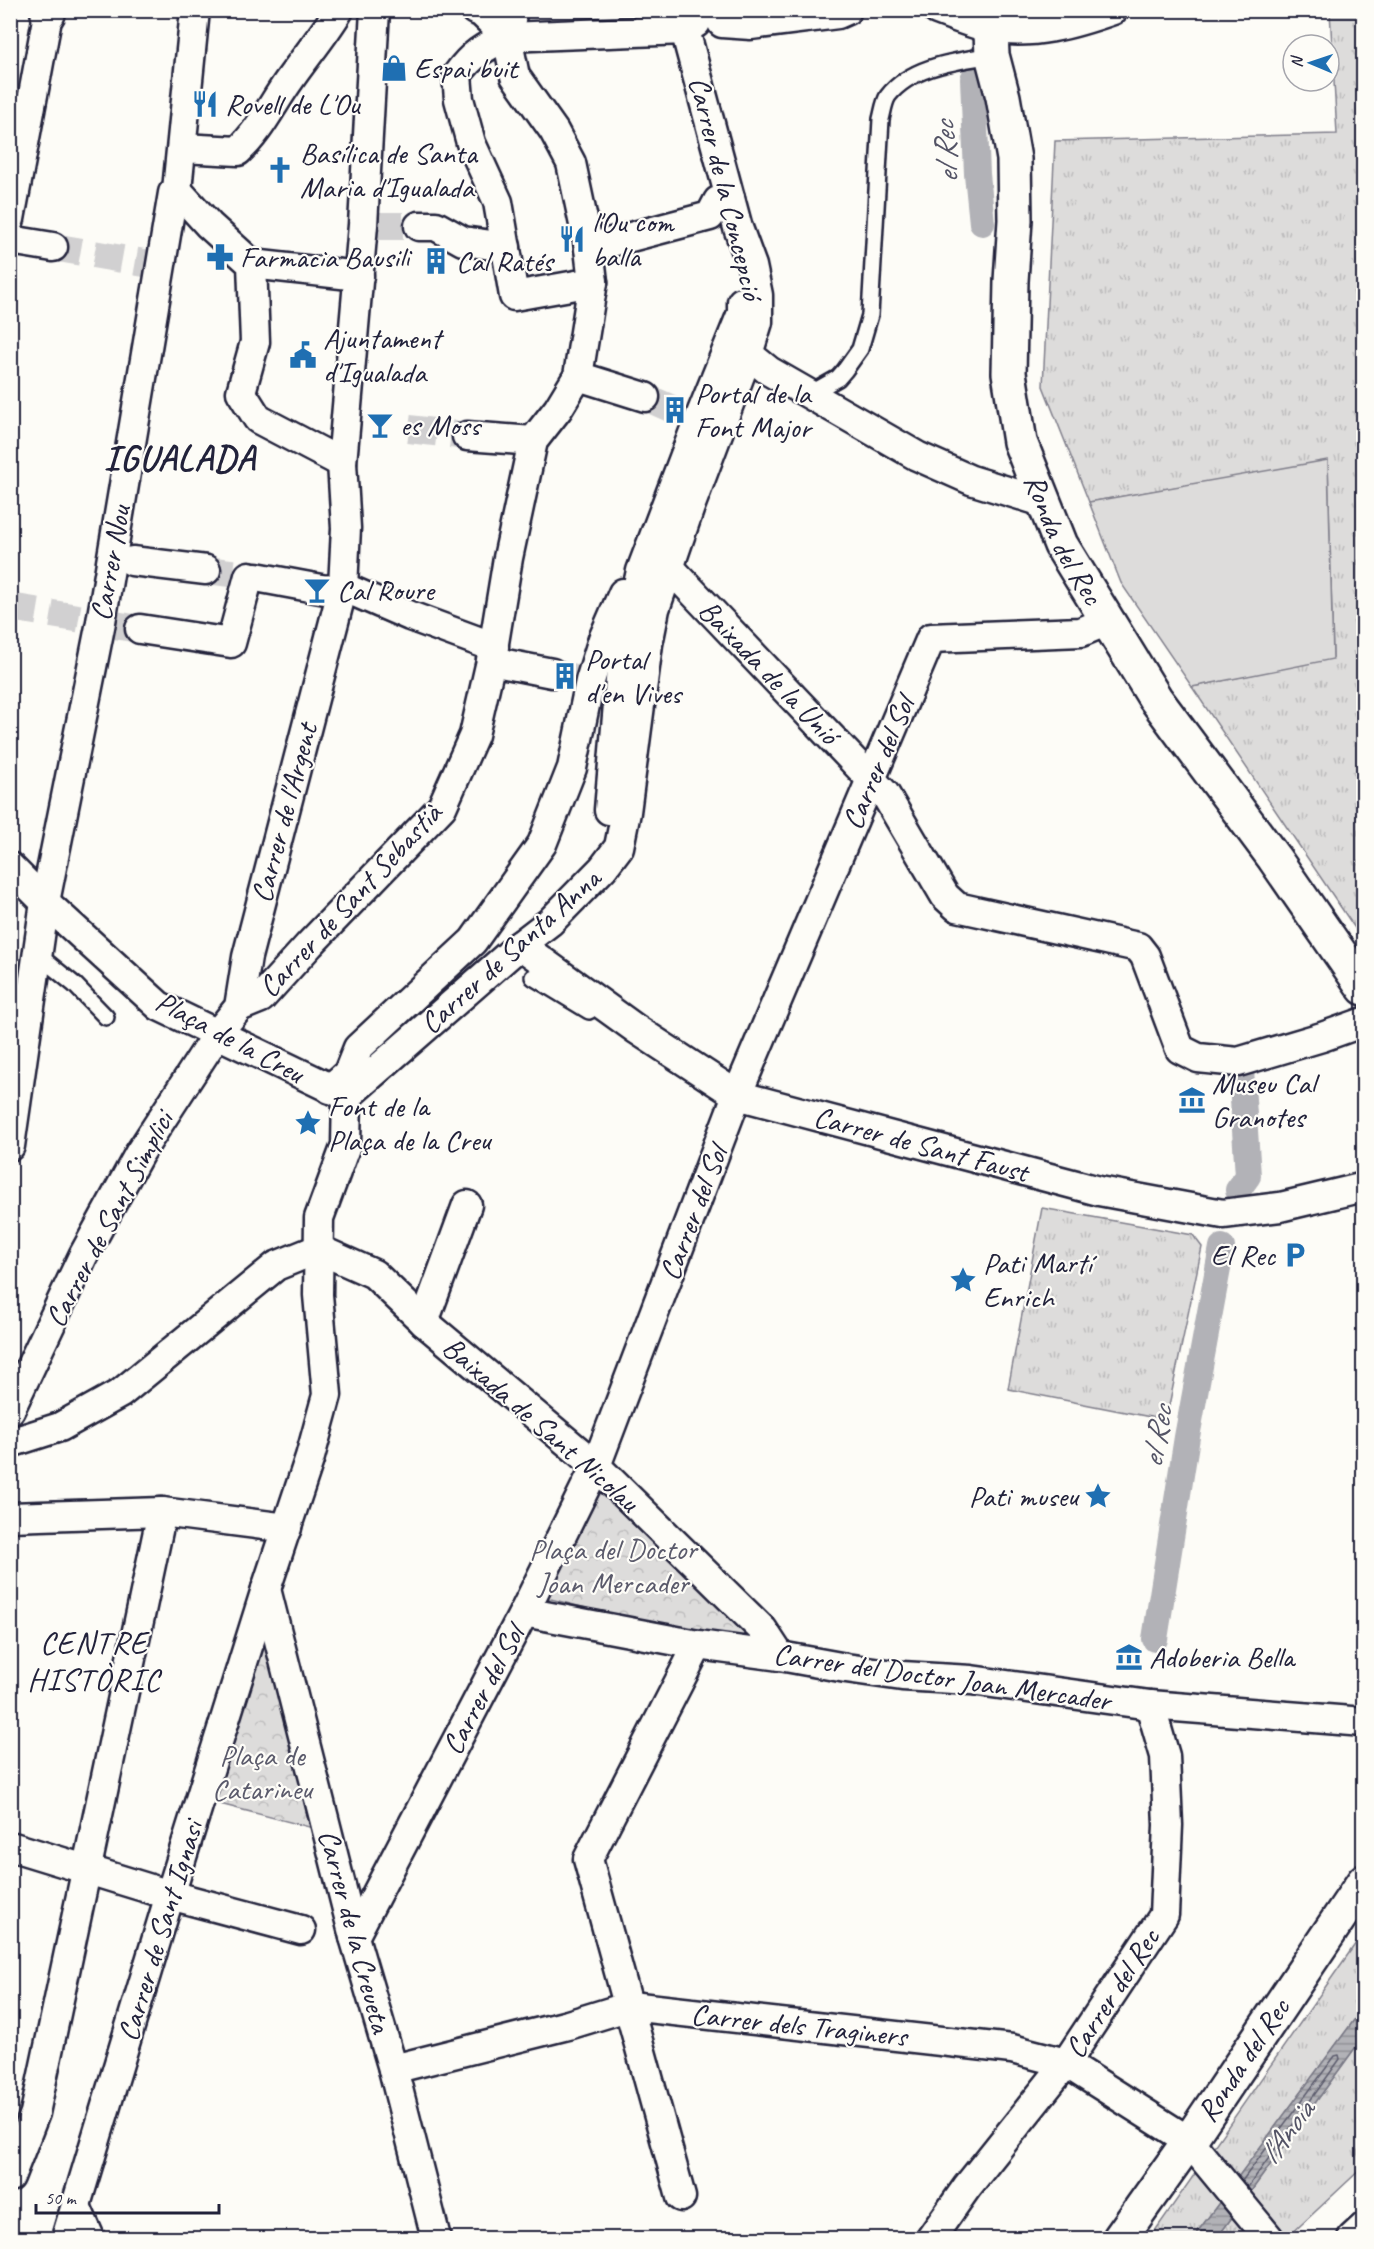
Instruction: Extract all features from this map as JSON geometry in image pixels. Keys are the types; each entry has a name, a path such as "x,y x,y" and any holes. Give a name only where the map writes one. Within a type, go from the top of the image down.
{"street":[{"name":"Carrer Nou","path":"10,1146 45,902 99,622 121,559 155,265 173,193 177,190 195,10"},
{"path":"182,148 238,151 254,137 280,94 324,36 339,10"},
{"name":"Carrer de l'Argent","path":"239,1007 247,957 343,587 346,528 342,463 359,276 369,226 375,10"},
{"path":"475,10 510,24 687,17"},
{"path":"722,10 722,23 751,25 838,14 847,10"},
{"path":"937,10 990,31 1070,25 1113,10"},
{"path":"10,219 45,11"},
{"name":"Carrer de la Concepció","path":"671,569 690,507 758,322 758,295 752,266 730,198 687,17"},
{"path":"510,24 467,61 457,75 459,99 471,143 498,202 513,296 593,282"},
{"path":"467,436 533,441 582,377 593,282 589,248 571,163 554,131 516,76 510,24"},
{"name":"Ronda del Rec","path":"990,31 1014,159 1015,220 1009,373 1020,442 1043,502 1061,545 1155,698 1274,858 1364,988"},
{"path":"177,190 209,225 252,264 359,276"},
{"path":"589,248 710,216 718,201 730,198"},
{"path":"419,225 436,226 463,241 506,248"},
{"path":"580,891 601,846 608,818 622,657 641,571 692,417 742,313 738,228"},
{"path":"10,240 53,247"},
{"path":"252,264 255,342 241,392 258,419 342,463"},
{"path":"748,354 769,371 927,461 971,480 1043,502"},
{"path":"582,377 645,397"},
{"name":"Carrer de Sant Sebastià","path":"239,1007 261,998 442,807 474,735 493,654 508,558 533,441"},
{"path":"121,559 206,570"},
{"name":"Baixada de la Unió","path":"671,569 885,794 945,896 957,907 1138,947 1145,956 1180,1049 1198,1058 1238,1062 1364,1022"},
{"name":"Carrer de Santa Anna","path":"339,1093 550,922 603,868 619,847 626,812 648,644 656,609 671,569"},
{"path":"339,1093 358,1048 473,941 542,844 572,768 574,678 603,639 626,588 641,571"},
{"path":"140,629 231,643 251,576 326,590 343,587 493,654 574,678"},
{"name":"Carrer del Sol","path":"354,1937 524,1612 596,1466 737,1095 931,638 1081,632 1107,621"},
{"name":"Plaça de la Creu","path":"10,867 159,1006 339,1093"},
{"name":"Carrer de Sant Faust","path":"520,945 636,1029 737,1095 1099,1191 1223,1214 1280,1207 1364,1187"},
{"path":"217,1034 239,1007"},
{"name":"Carrer de Sant Simplici","path":"10,1410 83,1256 139,1154 217,1034"},
{"name":"Carrer de Sant Ignasi","path":"66,2238 170,1894 310,1457 327,1395 318,1295 319,1218 326,1193 346,1145 339,1093"},
{"name":"Baixada de Sant Nicolau","path":"424,1322 467,1205"},
{"path":"10,1443 60,1427 122,1393 276,1266 318,1249"},
{"name":"Baixada de Sant Nicolau","path":"318,1249 374,1274 424,1322 596,1466 763,1630 780,1656"},
{"path":"10,1517 162,1512 287,1528"},
{"path":"10,2177 35,2113 162,1512"},
{"name":"Carrer de la Creueta","path":"266,1589 354,1937 393,2069 436,2238"},
{"name":"Carrer del Doctor Joan Mercader","path":"524,1612 698,1645 902,1676 971,1680 1150,1705 1364,1722"},
{"path":"681,2197 588,1859 698,1645"},
{"name":"Carrer del Rec","path":"931,2238 967,2187 1066,2063 1164,1915 1168,1825 1165,1756 1150,1705"},
{"path":"10,1846 86,1870 301,1930"},
{"name":"Ronda del Rec","path":"1120,2238 1198,2152 1364,1881"},
{"name":"Carrer dels Traginers","path":"393,2069 630,2007 1012,2049 1066,2063 1198,2152 1269,2238"},
{"path":"76,2206 90,2238"},
{"path":"1352,2238 1364,2227"}],"lane":[{"path":"808,394 838,378 845,370 860,349 870,315 881,119 886,97 907,79 935,67 990,31"},
{"path":"38,955 75,985 106,1017"},
{"path":"533,977 600,1017 636,1029"}],"green space":[{"path":"1330,11 1363,11 1363,940 1192,687 1333,658 1328,461 1089,502 1043,386 1055,141 1337,134 1335,93 1341,93 1341,33 1331,33"},
{"path":"1328,460 1333,659 1192,687 1121,583 1089,502"},
{"path":"1042,1208 1193,1235 1202,1247 1166,1420 1008,1389"},
{"name":"Plaça del Doctor Joan Mercader","path":"595,1484 753,1637 694,1636 547,1598"},
{"name":"Plaça de Catarineu","path":"258,1642 274,1646 317,1829 212,1802"},
{"path":"1363,1933 1363,2008 1193,2238 1150,2238"},
{"path":"1363,2037 1363,2167 1287,2238 1217,2238"}],"water":[{"name":"l'Anoia","path":"1363,2008 1363,2037 1217,2238 1193,2238"}],"waterway":[{"name":"el Rec","path":"973,79 977,174 982,223"},
{"name":"el Rec","path":"1238,1190 1248,1176 1241,1069"},
{"name":"el Rec","path":"1155,1639 1187,1437 1222,1247"}],"tunnel":[{"path":"375,226 419,226"},
{"path":"53,247 150,264"},
{"path":"645,397 686,415"},
{"path":"409,429 467,436"},
{"path":"206,570 246,575"},
{"path":"10,607 89,620"},
{"path":"108,624 140,629"},
{"path":"552,673 579,679"}],"place":[{"name":"Espai buit","path":"394,68"},
{"name":"Rovell de L'Ou","path":"205,104"},
{"name":"Basílica de Santa Maria d'Igualada","path":"280,170"},
{"name":"l'Ou com balla","path":"572,239"},
{"name":"Farmacia Bausili","path":"220,257"},
{"name":"Cal Ratés","path":"436,261"},
{"name":"Ajuntament d'Igualada","path":"303,355"},
{"name":"Portal de la Font Major","path":"675,410"},
{"name":"es Moss","path":"380,425"},
{"name":"Cal Roure","path":"317,590"},
{"name":"Portal d'en Vives","path":"565,676"},
{"name":"Museu Cal Granotes","path":"1192,1100"},
{"name":"Font de la Plaça de la Creu","path":"308,1123"},
{"name":"El Rec","path":"1295,1255"},
{"name":"Pati Martí Enrich","path":"963,1280"},
{"name":"Pati museu","path":"1098,1496"},
{"name":"Adoberia Bella","path":"1129,1657"}],"district":[{"name":"IGUALADA","path":"180,457"},
{"name":"CENTRE HISTÒRIC","path":"94,1660"}]}
